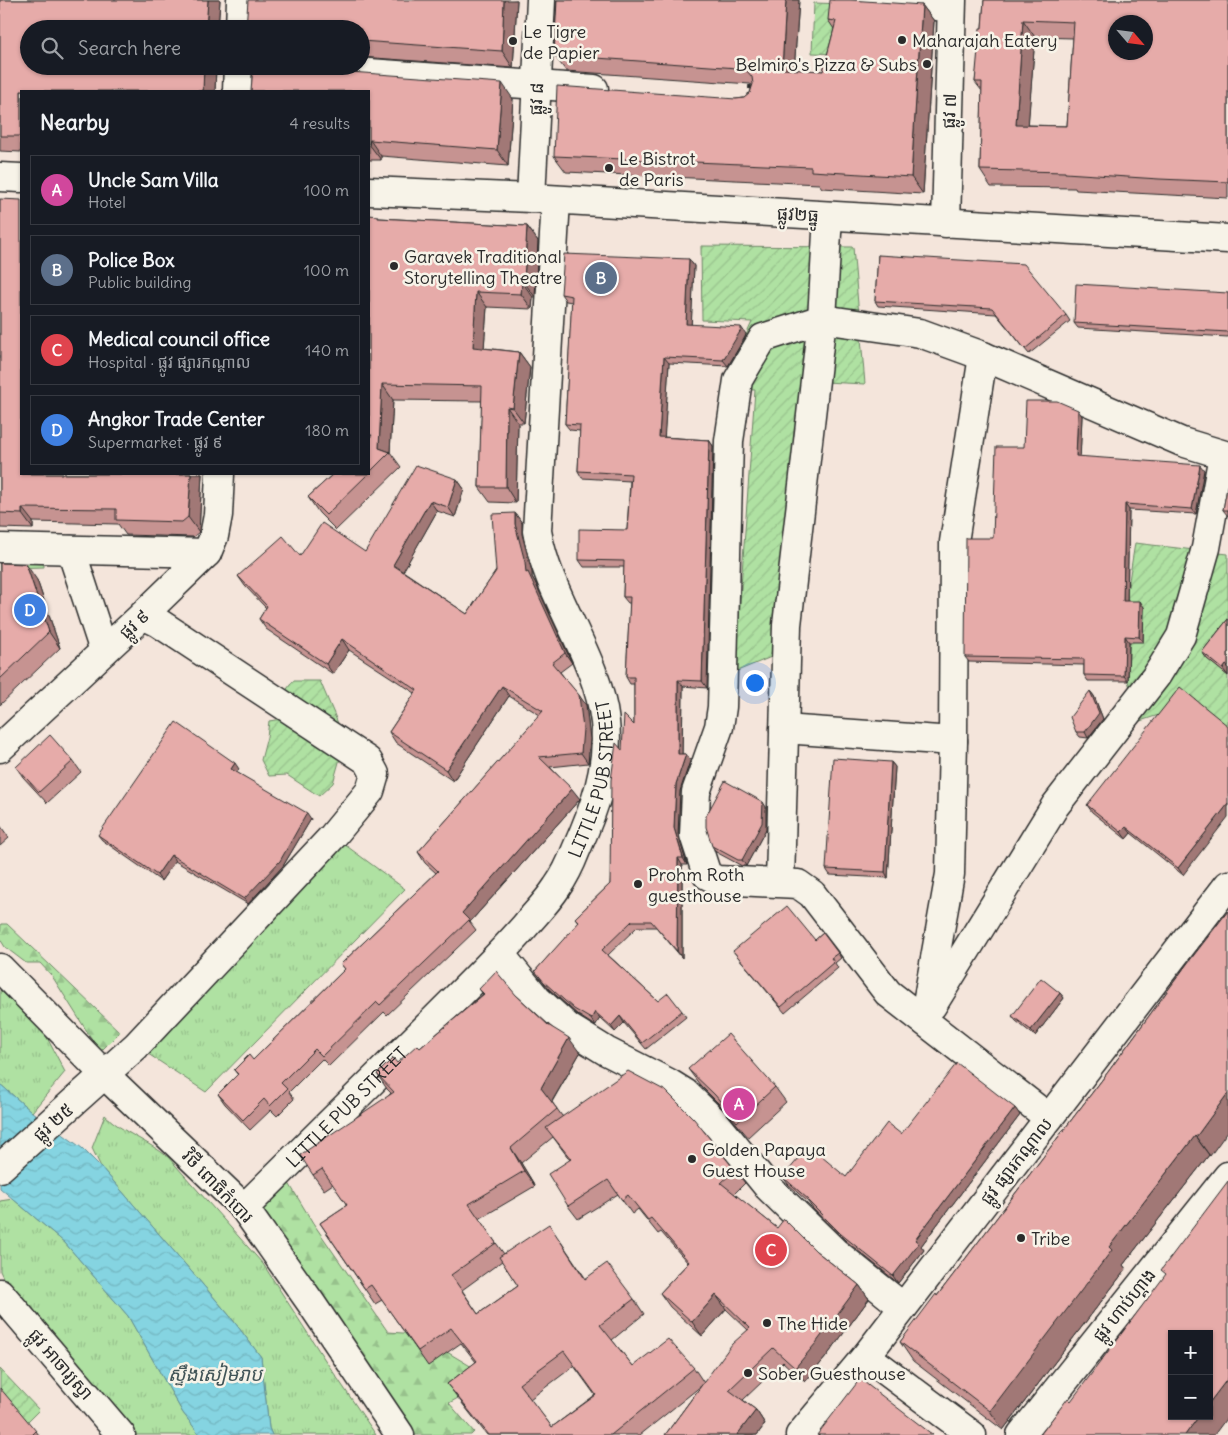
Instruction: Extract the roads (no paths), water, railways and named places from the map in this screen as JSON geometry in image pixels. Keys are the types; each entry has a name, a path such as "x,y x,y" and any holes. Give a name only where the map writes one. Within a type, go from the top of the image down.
{"street":[{"path":"240,20 241,0"},
{"name":"ផ្លូវ ៨","path":"541,0 537,85 543,199"},
{"path":"848,0 951,4"},
{"name":"ផ្លូវ ៧","path":"946,223 951,4"},
{"path":"370,73 614,90"},
{"path":"237,90 238,75"},
{"path":"0,177 20,178"},
{"name":"ផ្លូវ២ធ្នូ","path":"370,192 543,199 1228,239"},
{"name":"LITTLE PUB STREET","path":"244,1208 500,954 558,886 588,823 598,792 604,760 605,724 600,695 590,667 544,562 537,531 543,199"},
{"path":"780,882 787,625 822,319 828,216"},
{"path":"924,1020 1055,806 1157,675 1181,636 1206,548 1226,455 1182,442 984,356 920,333 822,319 763,338 738,380 729,441 722,708 718,728 696,792 694,835 706,875 717,880 798,884 812,894 888,993 1049,1118"},
{"path":"924,1020 950,874 954,542 984,356"},
{"name":"ផ្លូវ ៩","path":"0,748 144,615 207,553 214,536 218,515 220,475"},
{"path":"0,548 207,553"},
{"path":"71,550 104,651"},
{"name":"ផ្លូវ ២៥","path":"0,1168 136,1046 333,836 370,791 375,774 368,761 159,622 144,615"},
{"path":"784,729 953,741"},
{"name":"ផ្លូវ ផ្សារកណ្តាល","path":"800,1435 866,1356 1228,885"},
{"path":"500,954 537,999 569,1028 606,1051 669,1082 685,1093 715,1122 768,1188 836,1253 903,1307"},
{"name":"វិថី ពោធិកំបោរ","path":"0,968 105,1075 244,1208 400,1435"},
{"name":"ផ្លូវ ហាប់ហ្គាង","path":"1021,1435 1228,1176"},
{"name":"ផ្លូវ អាចារ្យស្វា","path":"0,1293 118,1434"},
{"path":"866,1356 972,1435"}],"water":[{"name":"ស្ទឹងសៀមរាប","path":"0,1084 32,1112 82,1148 101,1167 229,1315 261,1357 269,1428 272,1435 200,1435 183,1413 128,1316 65,1243 0,1188"}],"place":[{"name":"Maharajah Eatery","path":"902,40"},
{"name":"Le Tigre de Papier","path":"513,41"},
{"name":"Belmiro's Pizza & Subs","path":"927,64"},
{"name":"Le Bistrot de Paris","path":"609,168"},
{"name":"Garavek Traditional Storytelling Theatre","path":"394,266"},
{"name":"Police Box","path":"601,278"},
{"name":"Angkor Trade Center","path":"30,610"},
{"name":"Prohm Roth guesthouse","path":"638,884"},
{"name":"Uncle Sam Villa","path":"739,1104"},
{"name":"Golden Papaya Guest House","path":"692,1159"},
{"name":"Tribe","path":"1021,1238"},
{"name":"Medical council office","path":"771,1250"},
{"name":"The Hide","path":"767,1323"},
{"name":"Sober Guesthouse","path":"748,1373"}]}
